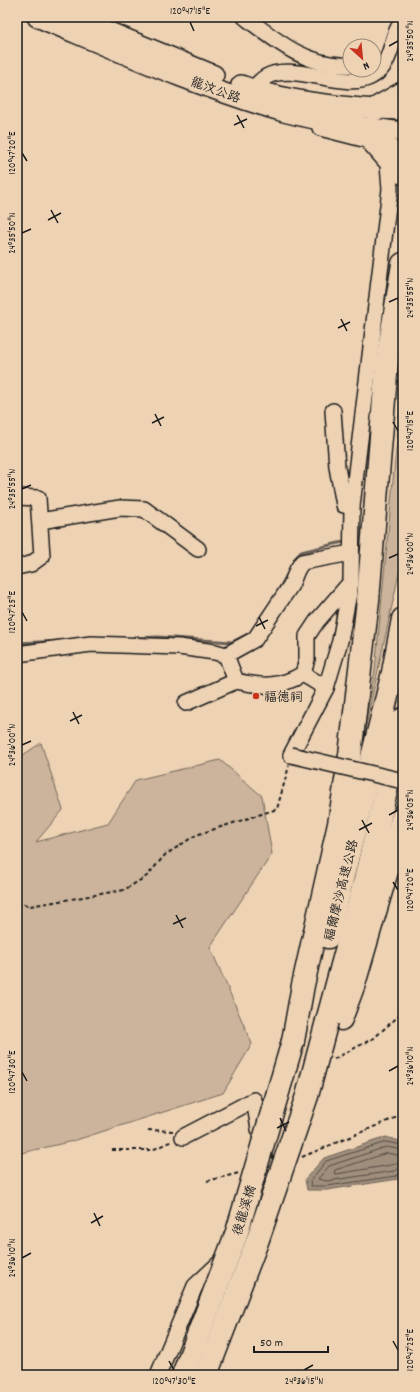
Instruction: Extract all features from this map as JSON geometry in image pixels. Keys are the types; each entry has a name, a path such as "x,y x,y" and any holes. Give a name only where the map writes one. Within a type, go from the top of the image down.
{"highway":[{"path":"375,110 403,93"},
{"path":"354,126 374,136 382,142 395,157 403,173"},
{"path":"294,1041 303,985 339,824 350,755 368,600 388,362 403,264"},
{"name":"福爾摩沙高速公路","path":"294,1041 318,978 391,680 403,619"},
{"name":"福爾摩沙高速公路","path":"333,1024 403,719"},
{"path":"333,1024 354,984 403,816"},
{"name":"後龍溪橋","path":"206,1375 258,1239 308,1096 326,1064 333,1024"},
{"name":"後龍溪橋","path":"183,1375 237,1232 294,1041"}],"main road":[{"name":"龍汶公路","path":"37,17 251,95 285,112 354,126 403,132"},
{"name":"龍汶公路","path":"73,17 138,53"},
{"name":"龍汶公路","path":"251,95 375,110 403,110"}],"street":[{"path":"245,17 275,40 309,60 342,66"},
{"path":"382,60 403,21"},
{"path":"367,78 358,81 286,73 267,76 251,95 280,118 367,140 388,164 390,189 388,222 352,506 350,582 340,641 326,688 291,755 403,781"},
{"path":"332,411 337,467 344,505 352,506"},
{"path":"17,497 38,498 42,556 31,564 17,567"},
{"path":"40,521 120,508 144,509 198,549"},
{"path":"17,654 91,644 179,647 226,655 255,639 291,585 296,570 302,562 351,553"},
{"path":"186,703 236,681 262,686 290,682 303,674 307,659 307,636 317,621 350,582"},
{"path":"226,655 236,681"},
{"path":"303,674 326,688"},
{"path":"158,1375 195,1286 214,1267 253,1234 272,1208 254,1100 183,1137"}],"path":[{"path":"17,902 30,906 124,890 147,876 165,855 196,835 277,809 284,788 291,755"},
{"path":"295,1160 402,1115"},
{"path":"148,1130 174,1131 183,1137"},
{"path":"112,1150 152,1150 183,1137"},
{"path":"207,1180 242,1172"}],"shaded area":[{"path":"403,376 403,555 358,762 375,670"},
{"path":"41,743 63,810 36,842 108,823 136,780 220,760 262,796 272,854 210,947 252,1044 223,1093 73,1141 17,1154 17,759"}],"water":[{"path":"386,1137 403,1142 403,1175 398,1179 327,1190 307,1190 305,1179 324,1158"}],"waterway":[{"path":"296,558 301,552 343,542"},
{"path":"277,593 289,571"},
{"path":"133,638 158,637 232,642 250,633 265,611"},
{"path":"17,643 61,641"}],"place":[{"name":"福德祠","path":"256,696"}]}
